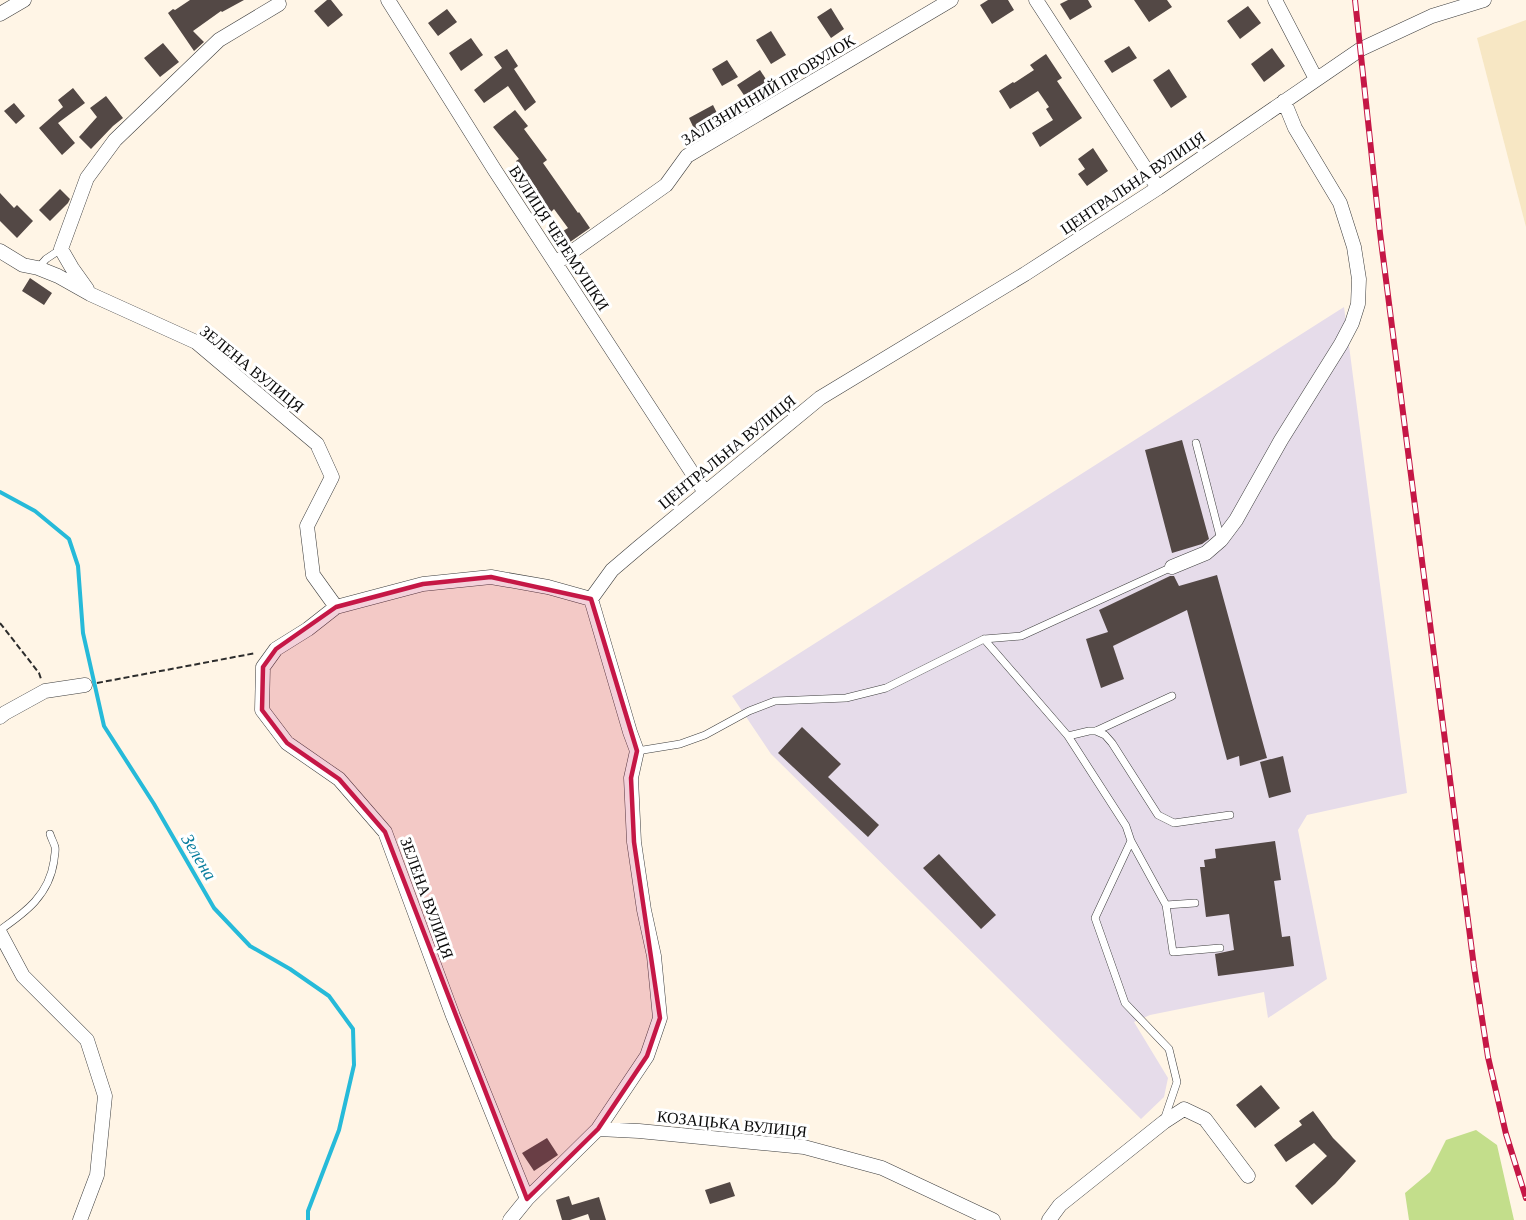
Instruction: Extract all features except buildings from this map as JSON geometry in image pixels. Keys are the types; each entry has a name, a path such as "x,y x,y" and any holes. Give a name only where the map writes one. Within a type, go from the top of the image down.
{"street":[{"path":"0,14 24,0"},
{"name":"ВУЛИЦЯ ЧЕРЕМУШКИ","path":"388,0 494,169 704,491"},
{"name":"ЗАЛІЗНИЧНИЙ ПРОВУЛОК","path":"556,263 666,185 687,156 951,0"},
{"path":"1036,0 1158,188"},
{"path":"1275,0 1316,79"},
{"name":"ЦЕНТРАЛЬНА ВУЛИЦЯ","path":"591,599 612,570 704,491 820,398 1025,274 1158,188 1361,50 1432,16 1484,0"},
{"path":"90,294 61,249 87,178 115,140 219,40 279,4"},
{"path":"1172,567 1206,552 1221,540 1236,520 1281,440 1341,344 1352,323 1358,304 1359,279 1354,247 1340,203 1295,129 1284,101"},
{"name":"ЗЕЛЕНА ВУЛИЦЯ","path":"0,250 23,265 58,276 90,294 196,342 317,444 332,477 307,526 313,575 336,607"},
{"path":"276,649 308,629 336,607 423,584 491,577 548,587 591,599 637,752 631,778 634,842 644,910 654,956 660,1017 647,1056 598,1129 527,1199 510,1220"},
{"name":"ЗЕЛЕНА ВУЛИЦЯ","path":"276,649 263,668 262,710 286,743 339,779 385,832 453,1016 527,1199"},
{"path":"0,717 45,691 85,685"},
{"path":"0,932 23,976 87,1040 105,1096 97,1175 80,1220"},
{"path":"1048,1220 1060,1205 1164,1122 1184,1109 1205,1119 1248,1176"},
{"name":"КОЗАЦЬКА ВУЛИЦЯ","path":"598,1129 804,1147 882,1168 993,1220"}],"lane":[{"path":"38,268 46,259 61,249"},
{"path":"1196,443 1221,540"},
{"path":"637,752 680,744 705,735 749,711 775,701 846,698 886,688 984,639 1021,636 1172,567"},
{"path":"984,639 1068,736 1126,826 1131,841 1166,905 1173,952 1220,948"},
{"path":"1068,736 1096,730 1172,696"},
{"path":"1096,730 1112,743 1158,815 1174,823 1230,815"},
{"path":"0,932 35,902 45,890 53,871 56,848 50,834"},
{"path":"1131,841 1095,918 1125,1003 1168,1049 1177,1082 1164,1122"},
{"path":"1166,905 1195,903"}],"path":[{"path":"0,623 39,673 45,691"},
{"path":"113,681 276,649"}],"highlighted area":[{"path":"491,577 591,599 637,751 631,778 634,842 660,1018 647,1056 598,1129 527,1199 385,832 339,779 287,743 262,710 263,667 276,649 336,607 423,584"}],"shaded area":[{"path":"1526,20 1526,227 1477,38"},
{"path":"1344,307 1407,793 1307,815 1298,830 1327,979 1268,1018 1264,992 1150,1015 1134,1022 1168,1078 1164,1097 1141,1119 771,754 732,696"}],"green space":[{"path":"1476,1130 1497,1145 1514,1220 1409,1220 1405,1193 1430,1172 1446,1140"}],"waterway":[{"name":"Зелена","path":"0,492 35,511 69,539 78,566 83,633 104,726 154,804 214,908 250,946 290,969 329,996 353,1029 354,1065 339,1130 308,1211 308,1220"}],"railway":[{"path":"1355,0 1380,233 1474,967 1488,1057 1506,1134 1526,1198"}]}
